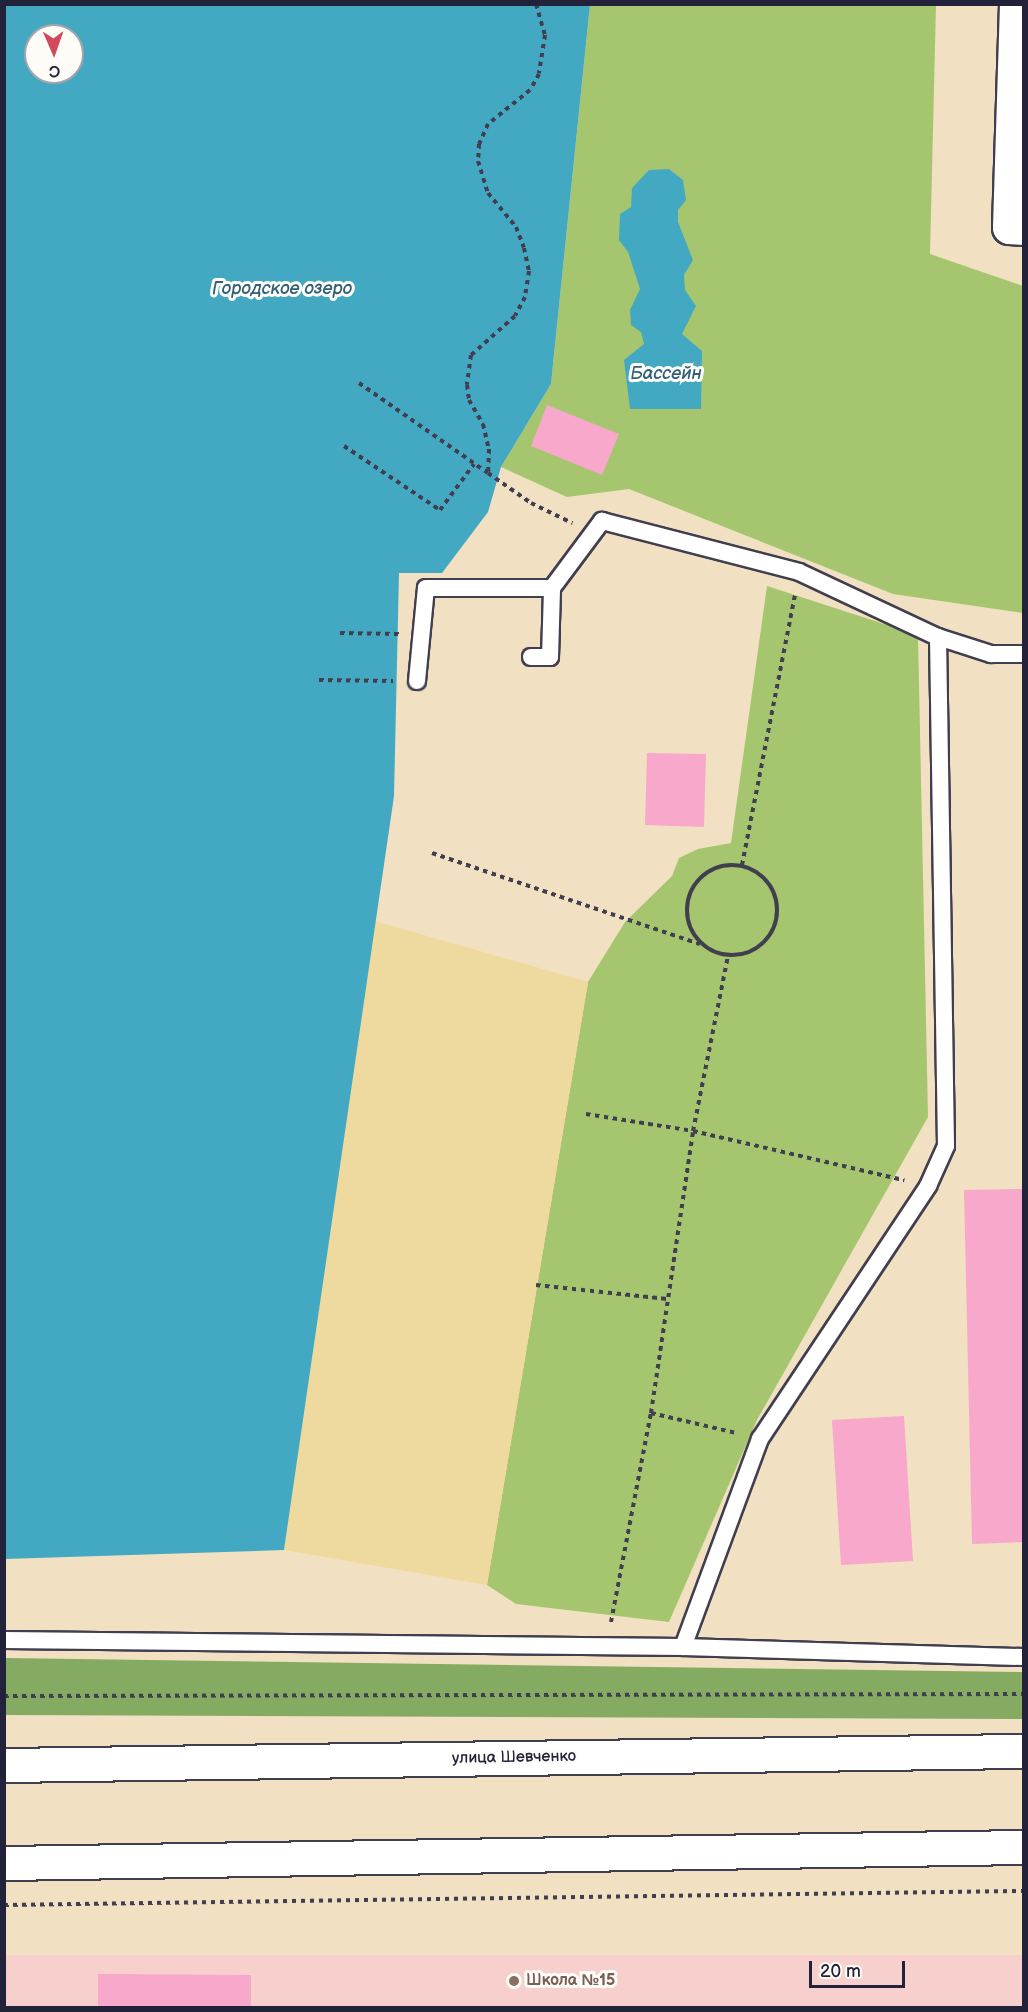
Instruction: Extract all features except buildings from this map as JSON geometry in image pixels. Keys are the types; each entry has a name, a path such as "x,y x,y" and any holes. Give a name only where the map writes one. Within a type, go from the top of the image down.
{"street":[{"path":"1016,4 1009,227 1023,228"},
{"name":"улица Шевченко","path":"4,1765 1023,1751"},
{"path":"4,1863 1023,1847"}],"lane":[{"path":"531,657 550,657 552,588 602,521 799,572 938,638 991,654 1023,654"},
{"path":"417,681 426,588 552,588"},
{"path":"683,1647 760,1439 928,1186 946,1146 938,638"},
{"path":"4,1640 683,1647 1023,1657"}],"path":[{"path":"488,473 489,449 483,424 469,400 468,369 471,355 482,342 515,316 525,297 528,271 516,228 488,193 481,176 479,144 488,124 530,90 538,75 545,35 536,4"},
{"path":"359,383 531,503"},
{"path":"344,446 440,510 474,464"},
{"path":"742,865 799,572"},
{"path":"340,633 420,634"},
{"path":"319,680 417,681"},
{"path":"432,853 700,944 728,956 751,952 767,940 776,924 777,904 771,887 759,874 742,865 726,865 707,871 687,897 686,913 690,930 700,944"},
{"path":"607,1646 651,1413 693,1131 728,956"},
{"path":"586,1114 693,1131 928,1186"},
{"path":"536,1285 667,1299"},
{"path":"651,1413 760,1439"},
{"path":"4,1696 1023,1694"},
{"path":"4,1905 1023,1891"}],"shaded area":[{"name":"Школа №15","path":"4,1955 1023,1955 1023,2007 5,2007"}],"green space":[{"path":"590,5 936,5 930,254 1023,286 1023,613 893,594 629,489 567,497 501,467 551,384"},
{"path":"767,586 918,635 928,1117 757,1420 669,1622 516,1604 487,1585 588,982 625,922 672,876 679,858 698,849 731,843"},
{"path":"5,1658 1023,1672 1023,1719 5,1715"}],"sand":[{"path":"375,921 588,982 487,1585 284,1550"}],"water":[{"name":"Городское озеро","path":"4,5 590,5 551,384 501,467 488,512 442,573 399,573 394,796 284,1550 5,1559"},
{"name":"Бассейн","path":"669,169 683,180 686,200 678,210 678,222 693,260 684,275 685,290 696,306 682,334 702,351 701,409 630,409 624,360 644,344 641,332 631,325 630,310 640,289 628,252 619,240 620,214 631,207 632,188 649,170"}],"place":[{"name":"Школа №15","path":"514,1981"}]}
